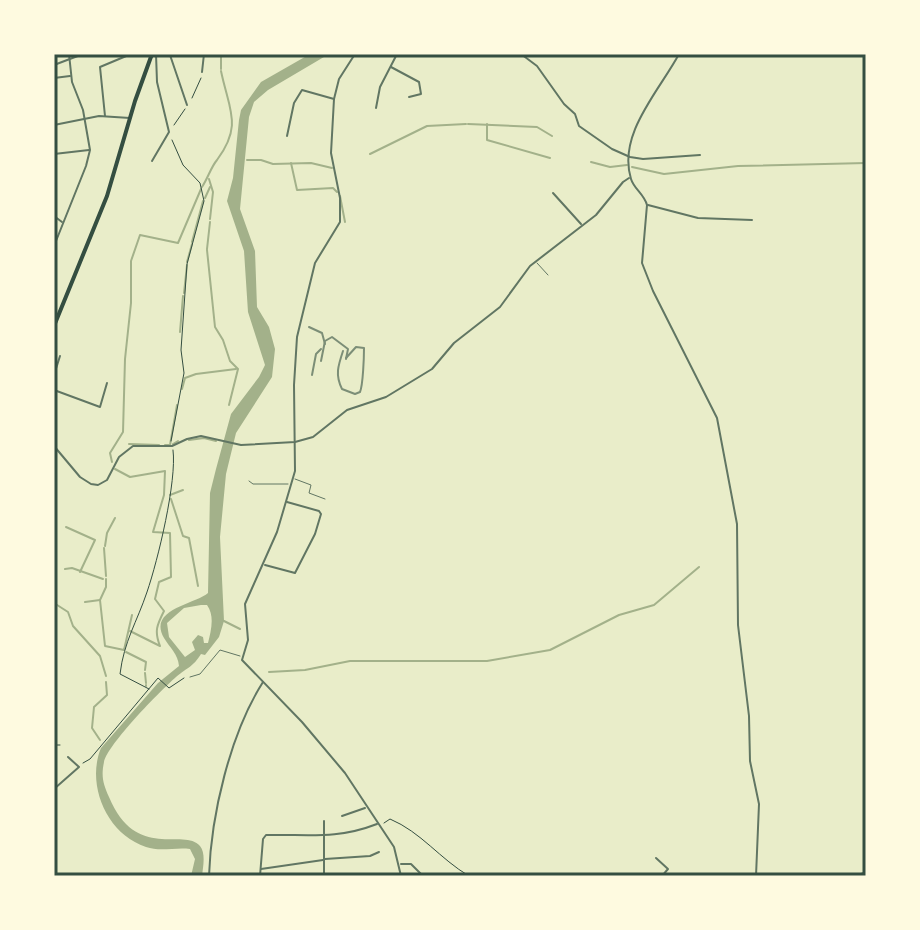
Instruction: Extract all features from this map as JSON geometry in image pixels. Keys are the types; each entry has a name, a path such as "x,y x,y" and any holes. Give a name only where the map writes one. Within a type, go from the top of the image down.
{"main road":[{"path":"54,326 106,199 154,54"}],"street":[{"path":"54,246 90,150 85,118 71,76 69,54"},
{"path":"54,65 83,54"},
{"path":"105,116 100,67 131,54"},
{"path":"152,161 169,132 154,54"},
{"path":"163,54 171,54 187,105"},
{"path":"202,72 204,54"},
{"path":"355,54 339,79 334,99 331,153 341,211 340,222 315,263 297,335 293,478 277,532 245,604 248,640 242,657 345,773 394,847 401,876"},
{"path":"376,108 380,87 397,54"},
{"path":"521,54 545,76 564,104 575,114 579,126 630,157 655,159 700,155"},
{"path":"679,54 638,122 630,157 631,177 647,205 642,263 717,418 723,440 737,524 738,625 749,716 750,761 759,804 756,876"},
{"path":"390,67 419,82 421,94 409,97"},
{"path":"54,78 71,76"},
{"path":"287,136 290,114 299,92 302,90 334,99"},
{"path":"54,125 105,116 131,119"},
{"path":"54,154 90,150"},
{"path":"54,446 80,477 98,485 110,476 126,449 133,446 172,446 201,436 238,444 295,442 313,437 347,410 386,397 429,371 454,343 500,307 535,261 605,207 623,182 631,177"},
{"path":"553,193 582,225"},
{"path":"647,205 698,218 752,220"},
{"path":"54,216 63,223"},
{"path":"54,375 60,356"},
{"path":"54,390 100,407 107,383"},
{"path":"263,565 295,573 315,534 321,514 319,511 286,501"},
{"path":"209,876 224,781 240,726 263,681"},
{"path":"54,789 79,767 68,757"},
{"path":"342,816 366,808"},
{"path":"324,821 324,876"},
{"path":"260,876 265,835 324,837 378,824"},
{"path":"261,869 370,856 379,852"},
{"path":"656,858 668,869 662,876"},
{"path":"400,864 411,864 423,876"},
{"path":"856,876 866,873"}],"lane":[{"path":"535,261 548,275"},
{"path":"293,478 311,485 309,493 325,499"},
{"path":"249,481 253,484 291,484"},
{"path":"190,677 200,674 220,650 242,657"}],"path":[{"path":"149,689 120,674 127,639 148,589 175,470 172,446 184,373 181,350 187,264 204,201 200,183 180,160 169,132"},
{"path":"85,761 158,678 168,687 190,677"},
{"path":"54,745 60,745"},
{"path":"378,824 390,819 401,823 445,861 469,876"}],"shaded area":[{"path":"310,54 329,54 268,90 254,102 249,117 240,209 255,251 257,307 269,327 275,349 272,377 236,433 226,474 220,537 224,621 219,637 205,655 201,654 168,684 124,731 108,754 103,772 109,797 120,817 132,829 145,836 183,839 200,846 204,856 202,876 191,876 195,859 190,849 146,847 120,831 110,819 98,792 97,762 101,748 158,683 179,666 164,638 162,620 175,609 208,593 210,493 216,469 231,414 265,365 248,312 244,251 227,201 233,178 241,110 261,82","holes":["207,605 212,619 208,643 204,643 203,637 198,635 192,642 195,650 185,657 169,637 167,623 184,608"]}],"waterway":[{"path":"221,54 221,69"},
{"path":"202,187 225,148 232,127 221,71"},
{"path":"370,154 427,126 466,124"},
{"path":"468,124 537,127 552,136"},
{"path":"487,124 487,140 550,158"},
{"path":"247,160 273,164 311,163 332,168"},
{"path":"591,162 610,167 627,165"},
{"path":"291,163 297,190 333,188 337,192"},
{"path":"632,167 664,174 738,166 866,163"},
{"path":"209,179 213,192 210,219"},
{"path":"205,198 210,187"},
{"path":"112,462 110,453 123,432 131,261 140,235 178,243 201,189"},
{"path":"340,196 345,222"},
{"path":"192,242 203,201"},
{"path":"207,249 210,222"},
{"path":"187,262 192,244"},
{"path":"207,250 215,327 230,361 238,369 229,405"},
{"path":"184,293 187,265"},
{"path":"180,332 183,296"},
{"path":"182,389 185,378 236,369"},
{"path":"165,445 170,445 177,405"},
{"path":"189,440 204,438 216,441"},
{"path":"173,444 178,441"},
{"path":"129,444 159,445"},
{"path":"115,469 130,477 165,471 164,495 153,532 170,533 171,577 159,582 155,599 164,611 157,628 160,646 130,631"},
{"path":"170,495 183,490"},
{"path":"171,499 183,536 189,538 198,586"},
{"path":"105,546 107,533 115,518"},
{"path":"66,527 95,540 80,572"},
{"path":"104,548 106,576"},
{"path":"269,672 305,670 350,661 487,661 550,650 619,615 654,605 699,567"},
{"path":"65,569 72,568 103,579"},
{"path":"106,579 100,600 105,646 124,650 132,615"},
{"path":"85,602 100,600"},
{"path":"54,603 68,612 73,626 100,656 106,676"},
{"path":"224,621 240,629"},
{"path":"126,652 146,662 145,670"},
{"path":"145,673 146,683"},
{"path":"100,740 92,728 94,707 107,695 106,682"}],"railway":[{"path":"309,327 322,333 325,344"},
{"path":"321,361 325,341 332,337 348,349 346,359"},
{"path":"343,351 338,379 342,389 355,394 361,388 364,348 356,347 346,358"},
{"path":"312,375 316,354 321,349"}]}
